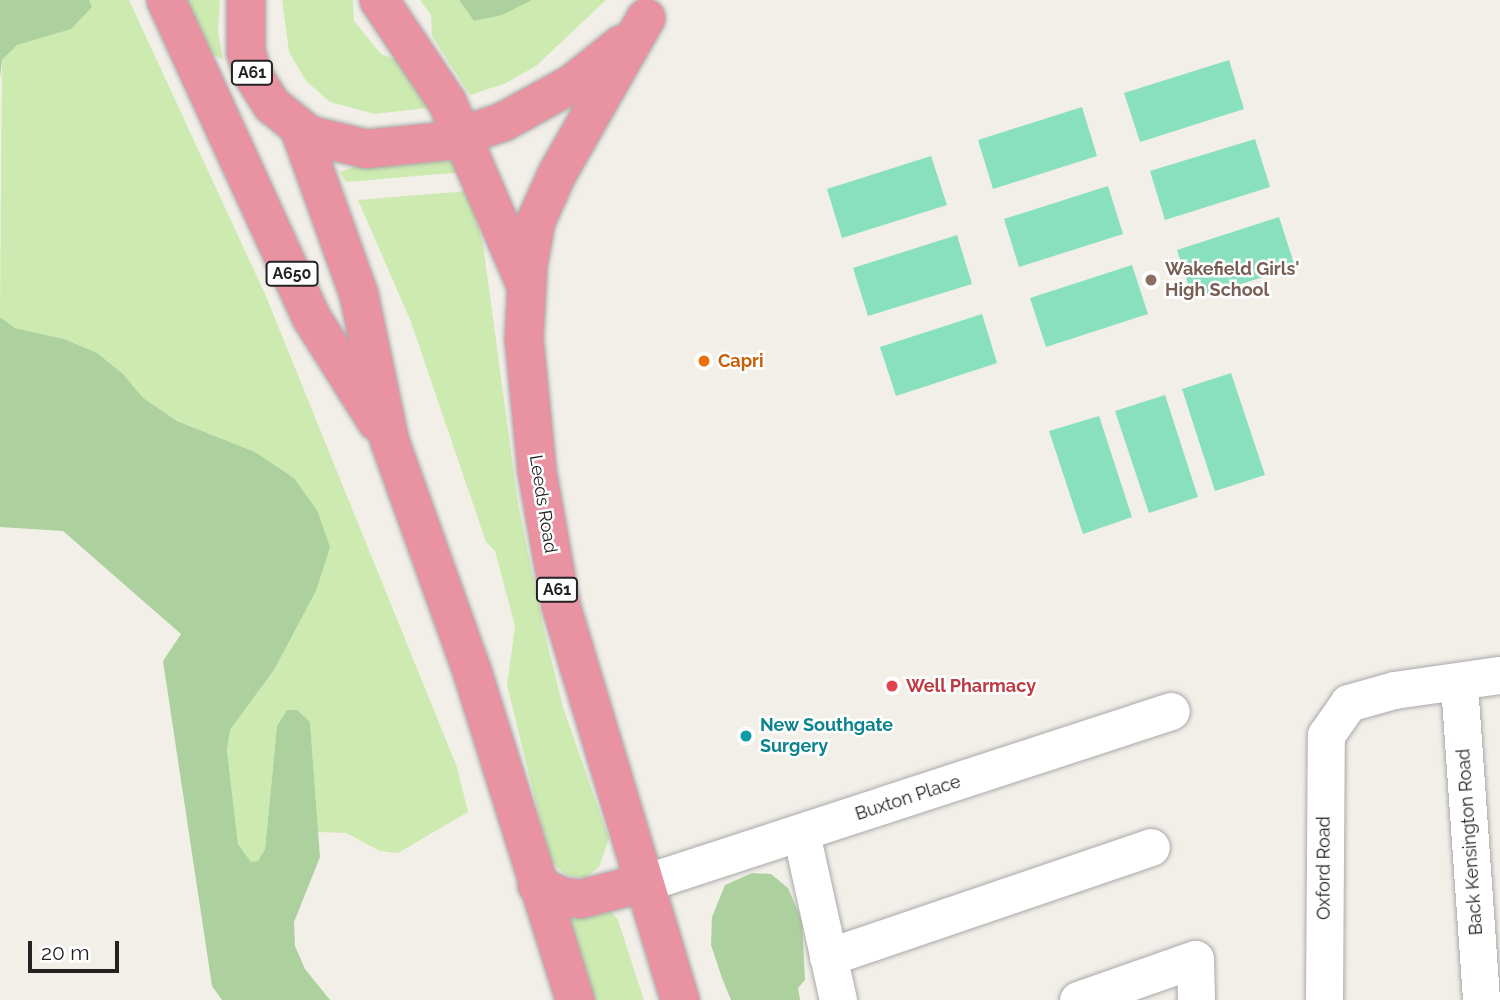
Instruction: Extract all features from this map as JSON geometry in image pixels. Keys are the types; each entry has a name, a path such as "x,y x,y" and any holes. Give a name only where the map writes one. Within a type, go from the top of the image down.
{"highway":[{"name":"A650","path":"166,0 311,317 390,442"},
{"name":"A61","path":"246,0 243,33 253,75 272,105 300,130 366,149 418,146 464,136 526,111 572,84 616,50 650,9"},
{"path":"379,0 422,60 464,136 526,286"},
{"name":"Leeds Road","path":"650,9 544,201 531,241 526,286 528,393 554,575 680,1000"},
{"path":"211,97 300,130"},
{"name":"A61","path":"300,130 359,295 390,442 472,671 575,1000"},
{"path":"537,885 563,897 581,899 644,883"}],"street":[{"path":"1459,684 1500,675"},
{"name":"Oxford Road","path":"1324,1000 1326,735 1348,703 1394,690 1459,684"},
{"name":"Back Kensington Road","path":"1459,684 1481,1000"},
{"name":"Buxton Place","path":"644,883 1171,711"},
{"path":"801,833 838,1000"},
{"path":"828,957 1151,847"},
{"path":"1077,1000 1195,959 1196,1000"}],"green space":[{"path":"0,0 89,0 92,7 71,29 17,45 2,60 0,78"},
{"path":"89,0 129,0 265,294 457,767 468,812 398,853 380,851 346,833 318,832 310,722 277,726 265,849 259,861 251,862 238,844 227,750 230,730 274,670 316,591 317,510 294,478 255,452 177,421 142,398 123,374 64,339 15,328 0,317 2,60 17,45 92,7"},
{"path":"178,0 220,0 218,31 223,60 205,50"},
{"path":"282,0 353,0 354,21 381,54 403,62 427,108 375,114 330,102 306,81 289,52"},
{"path":"420,0 459,0 474,21 532,0 606,0 536,66 506,83 470,95 432,36 431,15"},
{"path":"459,0 532,0 502,15 474,21"},
{"path":"1229,60 1244,109 1140,142 1124,93"},
{"path":"1082,107 1097,156 993,189 978,140"},
{"path":"1255,139 1270,187 1165,220 1150,171"},
{"path":"931,156 947,205 842,238 827,189"},
{"path":"460,160 463,172 346,182 340,172 357,166"},
{"path":"1108,186 1123,234 1019,267 1004,219"},
{"path":"468,191 483,244 518,503 543,626 563,707 609,839 599,867 585,878 566,875 550,860 507,685 515,626 495,551 486,542 411,322 358,200"},
{"path":"1279,217 1295,267 1193,299 1177,250"},
{"path":"957,235 972,284 868,316 853,268"},
{"path":"1132,265 1148,314 1046,347 1030,298"},
{"path":"982,314 997,363 896,396 880,347"},
{"path":"0,317 15,328 64,339 97,353 123,374 143,398 177,421 255,452 294,478 317,510 330,547 316,591 274,670 230,730 227,750 238,844 251,862 258,861 265,849 277,726 287,710 297,710 310,722 320,857 294,922 295,946 305,969 330,1000 222,1000 212,986 163,661 181,634 63,531 0,527"},
{"path":"1231,373 1265,475 1215,491 1182,389"},
{"path":"1165,395 1198,497 1149,513 1115,411"},
{"path":"1099,416 1132,517 1083,534 1049,431"},
{"path":"752,873 771,874 788,888 802,921 805,980 798,988 800,1000 731,1000 722,978 711,945 712,917 725,885"},
{"path":"611,911 618,920 644,1000 592,1000 565,913"}],"place":[{"name":"Wakefield Girls' High School","path":"1151,280"},
{"name":"Capri","path":"704,361"},
{"name":"Well Pharmacy","path":"892,686"},
{"name":"New Southgate Surgery","path":"746,736"}]}
